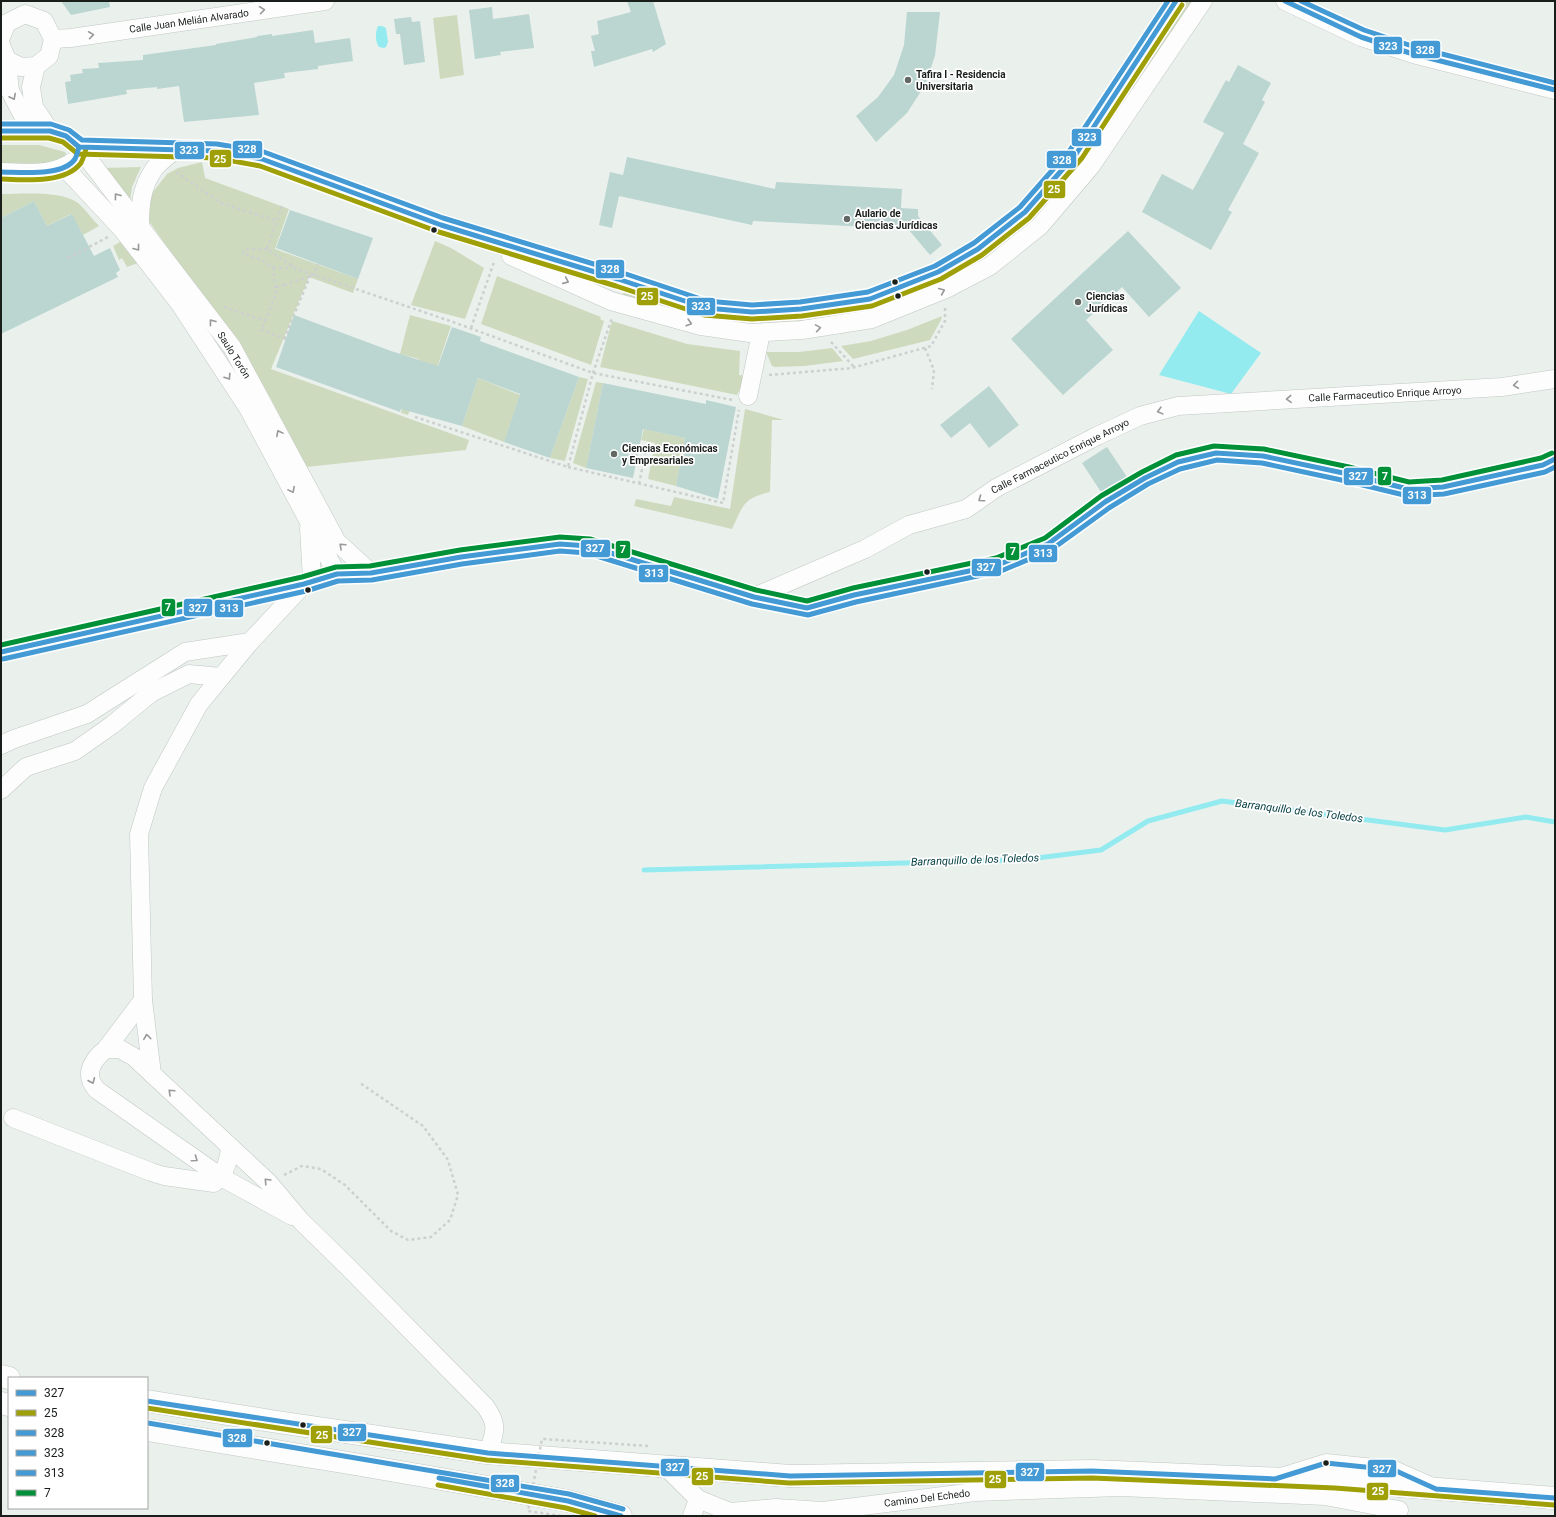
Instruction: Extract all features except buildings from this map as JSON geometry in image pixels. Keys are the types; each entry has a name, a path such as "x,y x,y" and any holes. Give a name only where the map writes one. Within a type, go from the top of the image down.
{"main road":[{"path":"148,1401 271,1422 488,1453 790,1476 1092,1471 1275,1479 1555,1498"},
{"path":"148,1430 568,1501 621,1516"}],"street":[{"name":"Calle Juan Melián Alvarado","path":"53,39 71,38 219,9 325,1"},
{"path":"441,225 618,278 706,308 752,312 801,309 870,299 938,272 978,249 1025,212 1076,154 1176,1"},
{"path":"1,172 47,173 64,167 75,160 79,147 217,151 262,159 441,225 617,302 701,326 750,333 817,328 872,319 946,290 990,266 1040,226 1091,166 1202,1"},
{"path":"1285,1 1361,37 1413,54 1555,90"},
{"path":"1,38 7,23 26,8 44,21 53,39 49,56 36,66 20,67 4,52"},
{"path":"4,52 10,91 31,132"},
{"path":"36,66 31,87 34,107 50,131"},
{"path":"1,131 50,131"},
{"name":"Saulo Torón","path":"50,131 66,136 79,147 232,347 337,542 371,573"},
{"path":"140,227 140,202 144,188 154,168 175,150"},
{"name":"Saulo Torón","path":"64,167 122,229 180,304 248,408 337,574"},
{"path":"746,395 761,333"},
{"name":"Calle Farmaceutico Enrique Arroyo","path":"754,597 865,549 909,525 966,509 996,488 1097,436 1140,416 1178,406 1502,387 1555,379"},
{"path":"1,652 308,582 337,574 371,573 461,557 560,544 588,546 754,597 807,608 854,595 998,565 1048,544 1105,502 1145,478 1178,462 1216,453 1263,456 1348,474 1408,489 1443,488 1543,465 1555,459"},
{"path":"152,1074 143,1000 140,834 153,788 199,704 250,642 308,582 309,523"},
{"path":"1,745 14,739 87,714 185,652 250,642"},
{"path":"1,790 26,767 75,751 112,725 151,693 189,674 221,677"},
{"path":"143,1000 106,1049 98,1055 92,1064 89,1075 91,1084 97,1090 221,1177 301,1221"},
{"path":"106,1049 114,1048 125,1051 152,1074 268,1182 301,1221 485,1406 492,1416 495,1425 494,1434 488,1453"},
{"path":"13,1118 151,1172 164,1176 214,1183 221,1177 230,1155 230,1147"},
{"path":"164,1176 174,1165 176,1156 175,1145"},
{"path":"1275,1479 1326,1463 1394,1470 1436,1489"},
{"path":"665,1466 698,1499 692,1516"},
{"name":"Camino Del Echedo","path":"698,1499 730,1512 776,1508 823,1511 975,1492 1121,1487 1325,1496 1398,1513"},
{"path":"1398,1513 1410,1487"}],"path":[{"path":"173,170 221,203 276,221"},
{"path":"267,248 282,206"},
{"path":"68,258 122,229"},
{"path":"293,266 286,268 274,267 260,259 242,254 244,250 267,248 293,266 313,275 471,328 593,374 746,395"},
{"path":"471,328 498,250"},
{"path":"274,267 276,295 262,330 285,339 318,264"},
{"path":"276,287 284,286 313,275"},
{"path":"568,467 593,374 617,302"},
{"path":"219,305 265,321"},
{"path":"415,417 568,467 724,503 746,395 756,381 768,375 854,367 932,346 946,318"},
{"path":"817,328 854,367"},
{"path":"925,347 934,370 932,390"},
{"path":"639,484 647,445"},
{"path":"268,1182 302,1166 321,1169 345,1185 391,1231 408,1240 431,1237 450,1220 458,1195 448,1160 423,1126 360,1083"},
{"path":"561,1516 528,1511 542,1439 649,1446"}],"green space":[{"path":"1184,1 1197,1 1122,110 1115,105"},
{"path":"457,15 464,75 440,79 433,18"},
{"path":"1107,116 1114,121 1061,194 1012,241 953,280 948,272 980,252"},
{"path":"1,145 39,145 65,152 66,155 54,162 36,164 1,163"},
{"path":"202,162 205,178 289,209 275,249 358,279 353,293 309,277 271,369 469,440 466,450 306,467 271,399 248,359 249,358 149,221 149,205 153,192 167,174 178,168"},
{"path":"141,167 132,187 130,201 101,168"},
{"path":"30,193 62,196 78,203 99,226 83,235 71,214 47,226 34,201 1,218 1,194"},
{"path":"435,241 451,248 484,268 465,319 411,305"},
{"path":"120,242 138,263 127,267 122,258 119,260 113,246"},
{"path":"497,276 601,317 600,319 604,321 591,365 481,324"},
{"path":"937,277 941,285 901,303 835,320 760,325 760,316"},
{"path":"626,288 747,315 746,325 699,319 622,296"},
{"path":"410,315 451,326 424,406 413,403 408,415 401,413 405,395 419,359 400,354"},
{"path":"942,316 930,340 853,359 841,346 871,341 907,330"},
{"path":"612,321 687,344 740,351 739,375 746,376 737,395 600,367"},
{"path":"832,348 843,361 805,366 775,367 772,366 766,352 799,352"},
{"path":"579,377 588,379 565,461 550,458"},
{"path":"478,378 520,395 504,442 462,426"},
{"path":"596,382 603,383 586,468 573,463"},
{"path":"745,409 784,420 772,420 770,492 761,494 749,500 739,514 732,529 634,506 636,499 671,506 674,497 730,509"},
{"path":"644,429 685,438 676,486 648,479 655,443 641,440"}],"water":[{"path":"378,26 386,28 388,42 384,48 379,47 376,40 376,31"},
{"path":"1199,311 1261,353 1231,394 1159,375"}],"waterway":[{"name":"Barranquillo de los Toledos","path":"644,870 1021,860 1101,850 1148,821 1222,801 1445,830 1526,817 1555,822"}],"transit line":[{"name":"328","path":"1,124 51,124 69,130 82,140 217,144 264,152 443,218 620,272 707,301 752,305 800,302 868,292 935,266 974,243 1020,207 1070,150 1168,1"},
{"name":"323","path":"1,131 50,131 66,136 79,147 217,151 262,159 441,225 618,279 706,308 752,312 801,309 870,299 938,272 978,249 1025,212 1076,154 1176,1"},
{"name":"323","path":"1285,1 1361,37 1413,54 1555,90"},
{"name":"328","path":"1301,1 1364,30 1415,47 1555,83"},
{"name":"25","path":"1,138 49,138 63,142 78,154 216,158 260,166 439,232 616,286 704,315 752,319 802,316 872,306 941,279 982,255 1029,218 1082,158 1182,5"},
{"name":"323","path":"1,172 30,173 61,169 69,165 75,159 79,147"},
{"name":"25","path":"1,179 32,180 55,178 74,170 81,163 86,149"},
{"name":"7","path":"1,645 302,577 336,567 370,566 460,550 560,537 590,539 756,590 807,601 853,588 996,558 1045,538 1101,496 1142,472 1176,455 1214,446 1264,449 1349,467 1409,482 1442,480 1541,458 1552,453"},
{"name":"327","path":"1,652 304,584 337,574 371,573 461,557 560,544 588,546 754,597 807,608 854,595 998,565 1048,544 1105,502 1145,478 1178,462 1216,453 1263,456 1348,474 1408,489 1443,487 1543,465 1555,459"},
{"name":"313","path":"3,659 306,591 338,581 372,580 462,564 560,551 587,553 752,604 808,615 856,602 1001,571 1051,550 1109,508 1148,484 1180,469 1217,460 1262,463 1408,496 1444,494 1545,472 1555,467"},
{"name":"327","path":"148,1401 488,1453 790,1476 1092,1471 1275,1479 1326,1463 1394,1470 1436,1489 1555,1498"},
{"name":"25","path":"148,1408 487,1460 789,1483 1092,1478 1335,1488 1554,1505"},
{"name":"328","path":"148,1423 569,1494 623,1509"},
{"name":"327","path":"439,1478 568,1501 621,1516"},
{"name":"25","path":"438,1485 566,1508 595,1516"}],"place":[{"name":"Tafira I - Residencia Universitaria","path":"908,80"},
{"name":"Aulario de Ciencias Jurídicas","path":"847,219"},
{"name":"Ciencias Jurídicas","path":"1078,302"},
{"name":"Ciencias Económicas y Empresariales","path":"614,454"}]}
